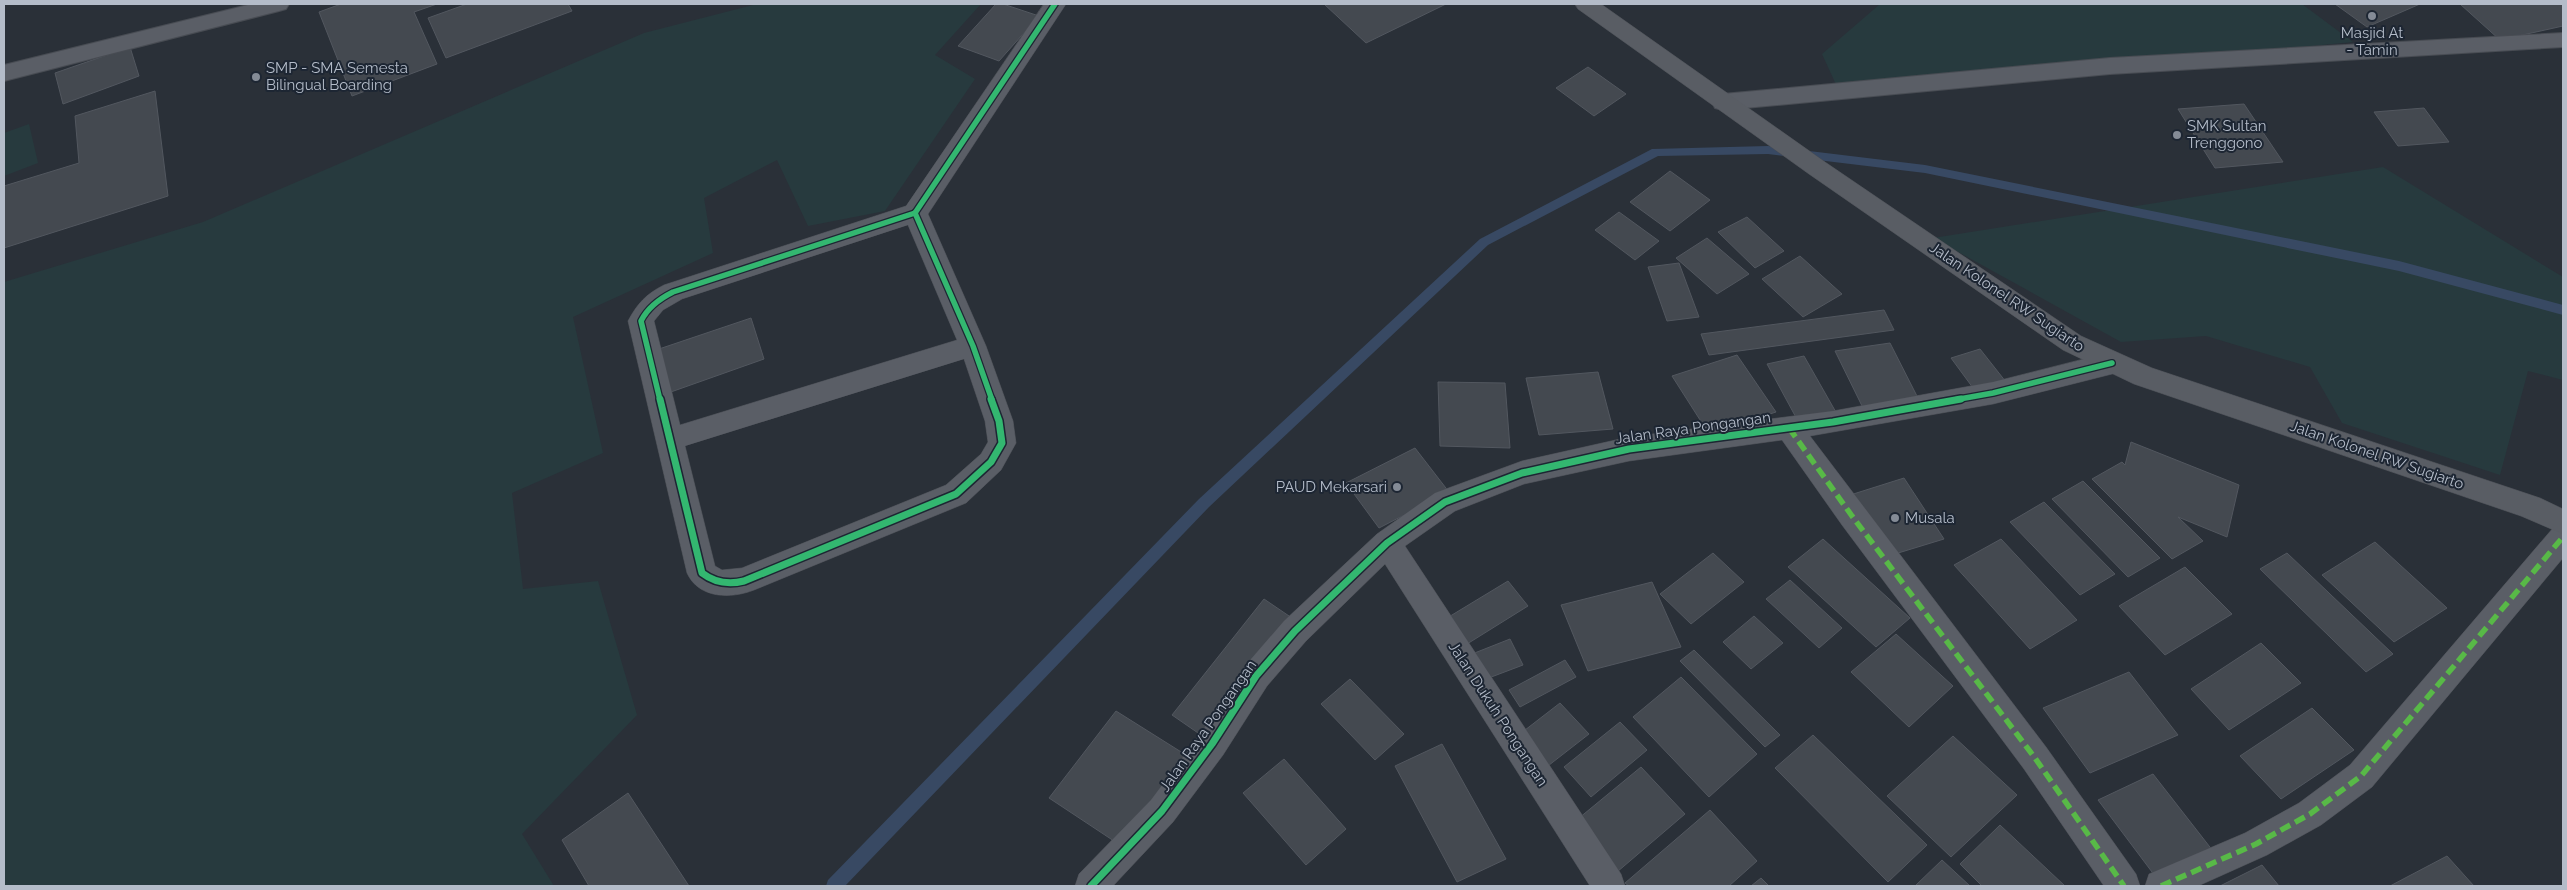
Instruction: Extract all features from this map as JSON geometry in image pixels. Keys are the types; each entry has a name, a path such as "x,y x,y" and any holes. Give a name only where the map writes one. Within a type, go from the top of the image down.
{"main road":[{"name":"Jalan Kolonel RW Sugiarto","path":"1586,4 1817,168 2072,343 2143,376 2530,508 2563,522"}],"street":[{"path":"915,213 973,346 999,421 1002,443 991,462 956,494 744,581 729,585 717,582 702,573 641,320 645,311 656,300 673,292 915,213 1055,4"},
{"path":"671,439 973,346"},
{"name":"Jalan Raya Pongangan","path":"1091,886 1162,811 1212,744 1256,676 1295,631 1387,543 1445,502 1522,474 1629,449 1833,422 1993,392 2112,362"},
{"path":"1789,428 1852,516 2036,758 2124,886"},
{"path":"2161,886 2256,844 2310,814 2361,776 2441,679 2563,537"},
{"name":"Jalan Dukuh Pongangan","path":"1387,543 1609,886"}],"lane":[{"path":"4,73 279,4"},
{"path":"1723,102 2110,66 2563,40"}],"green space":[{"path":"757,4 981,4 935,55 975,79 885,211 808,226 777,160 704,198 713,253 573,317 603,453 512,493 523,589 598,581 637,715 522,834 554,886 4,886 4,282 203,222 644,33"},
{"path":"1880,4 2302,4 2353,42 1839,91 1822,54"},
{"path":"29,124 38,163 4,176 4,133"},
{"path":"2383,167 2563,277 2563,380 2528,371 2500,475 2342,423 2310,367 2206,336 2121,342 1933,238"}],"building":[{"path":"341,4 437,4 414,12 437,64 352,96 319,12"},
{"path":"467,4 568,4 572,11 446,58 428,18"},
{"path":"996,4 1003,4 1039,16 999,61 958,46"},
{"path":"1324,4 1446,4 1366,43"},
{"name":"Masjid At - Tamin","path":"2335,4 2420,4 2367,27"},
{"path":"2460,4 2563,4 2563,26 2500,40"},
{"path":"130,47 139,76 63,104 55,73"},
{"path":"1588,67 1626,94 1594,116 1556,88"},
{"path":"155,91 168,196 4,248 4,186 79,163 75,116"},
{"path":"2244,104 2283,162 2215,168 2178,109"},
{"path":"2424,108 2449,142 2398,146 2374,112"},
{"path":"1670,171 1710,200 1670,231 1630,202"},
{"path":"1619,212 1659,241 1635,260 1595,230"},
{"path":"1747,217 1784,251 1755,268 1718,232"},
{"path":"1707,238 1749,274 1717,294 1676,258"},
{"path":"1800,256 1842,294 1803,317 1762,279"},
{"path":"1679,263 1699,317 1667,321 1648,267"},
{"path":"1884,310 1894,330 1709,355 1701,334"},
{"path":"751,318 764,359 668,393 656,350"},
{"path":"1890,343 1920,402 1864,410 1835,351"},
{"path":"1980,349 2006,382 1976,392 1951,358"},
{"path":"1737,355 1776,412 1709,434 1672,376"},
{"path":"1804,356 1837,414 1799,423 1767,364"},
{"path":"1598,372 1613,429 1539,435 1526,378"},
{"path":"1438,382 1505,383 1510,448 1440,446"},
{"path":"2131,442 2239,485 2227,537 2178,517 2203,541 2172,559 2092,479 2122,462 2125,465"},
{"name":"PAUD Mekarsari","path":"1415,448 1449,492 1379,528 1346,483"},
{"name":"Musala","path":"1904,478 1944,539 1885,557 1847,496"},
{"path":"2083,481 2160,558 2128,577 2052,499"},
{"path":"2044,502 2115,574 2080,595 2010,522"},
{"path":"1823,539 1910,618 1876,647 1788,567"},
{"path":"2001,539 2077,620 2030,649 1954,565"},
{"path":"2375,542 2447,608 2394,642 2322,575"},
{"path":"1713,553 1744,582 1691,624 1660,594"},
{"path":"2287,553 2393,654 2366,672 2260,569"},
{"path":"2185,567 2232,614 2165,655 2119,606"},
{"path":"1790,580 1842,628 1819,648 1766,599"},
{"path":"1508,581 1528,606 1467,644 1447,618"},
{"path":"1652,582 1681,647 1588,671 1561,605"},
{"path":"1264,599 1292,618 1201,735 1172,715"},
{"path":"1754,616 1783,643 1751,669 1723,642"},
{"path":"1896,634 1953,686 1909,727 1851,672"},
{"path":"1510,639 1523,665 1486,679 1472,654"},
{"path":"2261,643 2301,683 2229,730 2191,689"},
{"path":"1694,650 1780,735 1765,747 1680,661"},
{"path":"1565,660 1576,677 1520,707 1509,690"},
{"path":"2129,672 2178,735 2090,773 2043,708"},
{"path":"1681,677 1757,754 1709,797 1633,717"},
{"path":"1350,679 1404,734 1375,760 1321,704"},
{"path":"1560,703 1589,734 1544,769 1516,737"},
{"path":"2312,708 2354,750 2281,799 2240,756"},
{"path":"1116,711 1186,755 1120,845 1049,798"},
{"path":"1620,722 1647,750 1591,797 1564,767"},
{"path":"1813,735 1927,845 1888,882 1775,768"},
{"path":"1953,736 2017,795 1951,857 1887,796"},
{"path":"1442,744 1506,859 1457,882 1395,766"},
{"path":"1284,759 1346,829 1306,865 1243,793"},
{"path":"1641,767 1685,814 1617,872 1573,823"},
{"path":"2153,774 2213,851 2158,880 2098,800"},
{"path":"628,793 689,886 589,886 562,840"},
{"path":"1710,810 1757,861 1729,886 1629,886 1625,883"},
{"path":"2000,825 2065,886 1982,886 1960,864"},
{"path":"2447,856 2474,886 2390,886"},
{"path":"1942,860 1970,886 1915,886"},
{"path":"2262,865 2279,886 2220,886"},
{"path":"1761,878 1769,886 1751,886"}],"waterway":[{"path":"834,886 1204,503 1484,242 1656,152 1768,150 1925,169 2399,266 2563,310"}],"marked path":[{"path":"1789,428 1852,516 2035,758 2124,886"},
{"path":"2161,886 2256,844 2310,814 2361,776 2441,679 2563,537"}],"cycle path":[{"path":"915,213 673,292 654,303 644,315 641,321 702,573 712,580 722,583 744,581 956,494 991,462 1002,443 999,421 973,346 915,213 1055,4"},
{"path":"1091,886 1162,811 1212,744 1256,676 1295,631 1387,543 1445,502 1522,473 1629,449 1833,422 1993,393 2112,363"}],"place":[{"name":"Masjid At - Tamin","path":"2372,16"},
{"name":"SMP - SMA Semesta Bilingual Boarding","path":"256,77"},
{"name":"SMK Sultan Trenggono","path":"2177,135"},
{"name":"PAUD Mekarsari","path":"1397,487"},
{"name":"Musala","path":"1895,518"}]}
